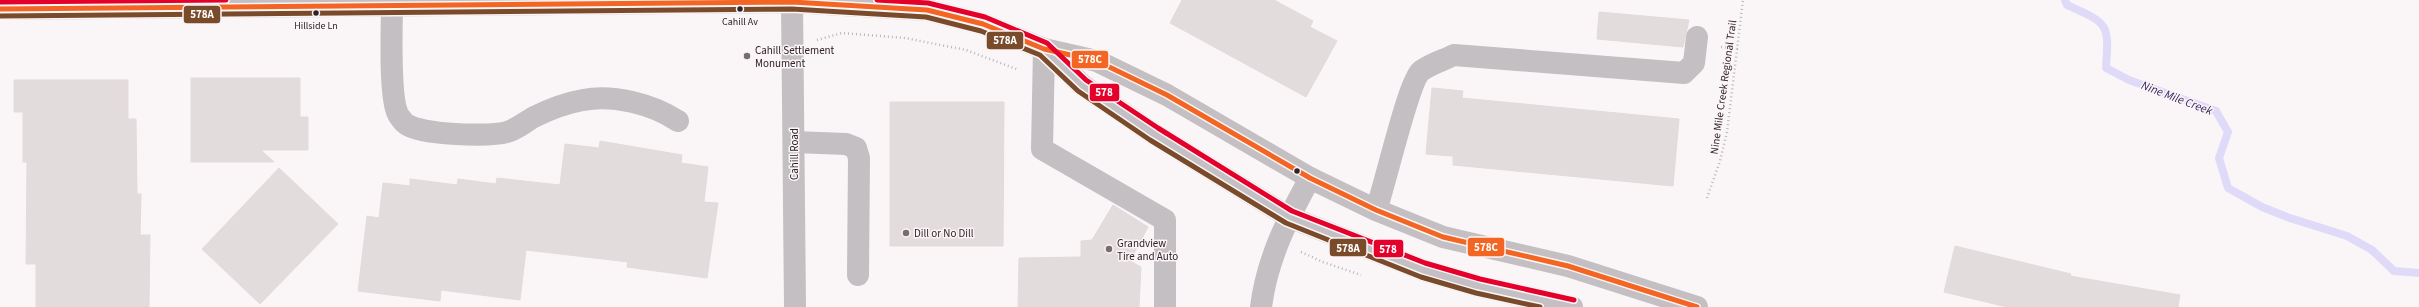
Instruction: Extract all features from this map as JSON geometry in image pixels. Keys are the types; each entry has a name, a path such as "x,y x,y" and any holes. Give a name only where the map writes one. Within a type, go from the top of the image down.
{"street":[{"path":"0,9 392,3 792,2 927,10 983,24 1044,50 1097,62 1160,91 1310,178 1376,210 1443,237 1568,266 1697,307"},
{"name":"Cahill Road","path":"792,2 795,307"},
{"path":"392,3 394,93 397,112 406,124 422,130 490,135 508,132 556,108 582,100 600,98 642,105 662,111 678,121"},
{"path":"1376,210 1384,187 1408,96 1420,72 1454,55 1684,73 1694,63 1697,37"},
{"path":"1044,50 1082,85 1134,121 1289,217 1423,270 1478,286 1572,307"},
{"path":"1044,50 1042,150 1166,220 1165,307"},
{"path":"794,142 846,144 856,148 859,158 858,275"},
{"path":"1261,307 1263,290 1274,249 1310,178"}],"path":[{"name":"Nine Mile Creek Regional Trail","path":"1707,198 1720,162 1727,132 1743,0"}],"building":[{"path":"1182,0 1274,0 1313,21 1310,27 1337,41 1306,97 1170,23"},
{"path":"1599,12 1689,20 1683,47 1597,39"},
{"path":"191,78 300,78 300,117 308,117 308,150 261,150 274,162 191,162"},
{"path":"14,80 128,80 128,119 136,119 137,194 141,194 140,235 150,235 149,307 36,307 36,264 26,264 27,162 23,162 23,112 14,112"},
{"path":"1432,88 1463,91 1462,98 1679,119 1673,186 1453,165 1453,156 1426,154"},
{"path":"890,102 1004,102 1003,246 890,246"},
{"path":"600,141 682,155 681,163 708,167 704,202 718,203 707,278 627,267 628,262 526,250 520,300 441,290 440,301 358,291 367,216 379,218 383,183 410,186 410,179 457,185 458,179 496,184 497,178 560,185 565,144 599,148"},
{"path":"279,168 338,224 260,304 202,249"},
{"name":"Grandview Tire and Auto","path":"1113,205 1148,227 1130,261 1141,267 1139,307 1018,307 1019,258 1081,257 1081,241 1092,240"},
{"path":"1955,246 2071,274 2070,276 2180,295 2178,307 2007,307 1944,292"}],"waterway":[{"name":"Nine Mile Creek","path":"2065,0 2067,5 2099,21 2103,27 2106,33 2107,42 2106,68 2129,80 2216,111 2228,132 2219,158 2228,188 2262,207 2287,217 2347,236 2372,250 2394,271 2419,273"}],"transit line":[{"name":"578","path":"0,2 226,0"},
{"name":"578","path":"877,0 928,3 985,17 1047,43 1086,80 1158,128 1292,211 1425,263 1480,279 1574,300"},
{"name":"578C","path":"0,9 792,2 927,10 983,24 1044,49 1097,61 1167,95 1310,178 1376,210 1443,237 1568,266 1697,307"},
{"name":"578A","path":"0,16 792,9 926,17 981,31 1040,55 1078,91 1150,140 1286,223 1421,277 1476,293 1540,307"}],"place":[{"name":"Cahill Av","path":"740,9"},
{"name":"Hillside Ln","path":"316,13"},
{"name":"Cahill Settlement Monument","path":"747,56"},
{"name":"Dill or No Dill","path":"906,233"},
{"name":"Grandview Tire and Auto","path":"1109,249"}]}
